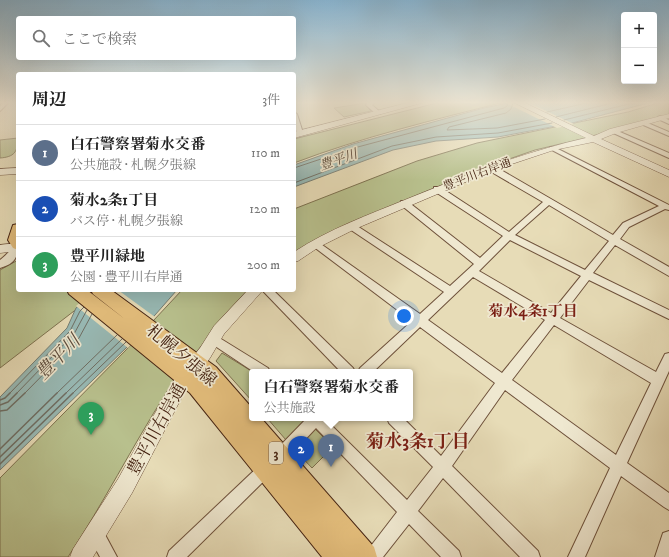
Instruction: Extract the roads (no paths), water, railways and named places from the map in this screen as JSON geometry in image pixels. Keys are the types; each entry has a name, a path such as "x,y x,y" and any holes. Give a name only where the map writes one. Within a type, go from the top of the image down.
{"main road":[{"name":"札幌夕張線","path":"78,292 184,365"},
{"name":"札幌夕張線","path":"101,292 184,365 197,386 364,557"},
{"name":"札幌夕張線","path":"273,463 339,557"}],"street":[{"path":"297,134 320,128"},
{"path":"571,128 669,174"},
{"name":"豊平川右岸通","path":"296,257 315,244 351,226 437,189 491,168 552,148 626,128"},
{"path":"655,128 669,134"},
{"path":"613,132 669,156"},
{"path":"552,148 667,207"},
{"path":"0,164 16,162"},
{"path":"491,168 669,272"},
{"path":"0,172 16,171"},
{"path":"437,189 509,236 669,315"},
{"path":"367,369 452,292 509,236 548,202"},
{"path":"404,203 480,263"},
{"path":"373,557 442,467 504,381 614,240 626,226 667,207"},
{"path":"351,226 452,292"},
{"path":"315,244 669,502"},
{"path":"0,249 16,246"},
{"path":"0,265 11,258 16,249"},
{"path":"472,272 658,380"},
{"name":"豊平川右岸通","path":"81,557 96,535 178,388 184,365 214,339 219,330 254,292"},
{"path":"269,292 346,369"},
{"path":"214,339 259,369"},
{"path":"576,557 669,358"},
{"path":"175,557 273,463 313,421"},
{"path":"319,421 452,557"},
{"path":"397,421 532,557"},
{"path":"96,535 109,557"},
{"path":"663,557 669,539"}],"water":[{"name":"豊平川","path":"411,128 546,128 498,137 436,141 393,150 296,186 296,164 353,144"},
{"name":"豊平川","path":"95,292 175,292 126,348 0,470 0,397 67,328 76,308"}],"place":[{"name":"豊平川緑地","path":"91,435"},
{"name":"白石警察署菊水交番","path":"331,467"},
{"name":"菊水2条1丁目","path":"301,469"}],"district":[{"name":"菊水4条1丁目","path":"533,311"},
{"name":"菊水3条1丁目","path":"418,441"}]}
